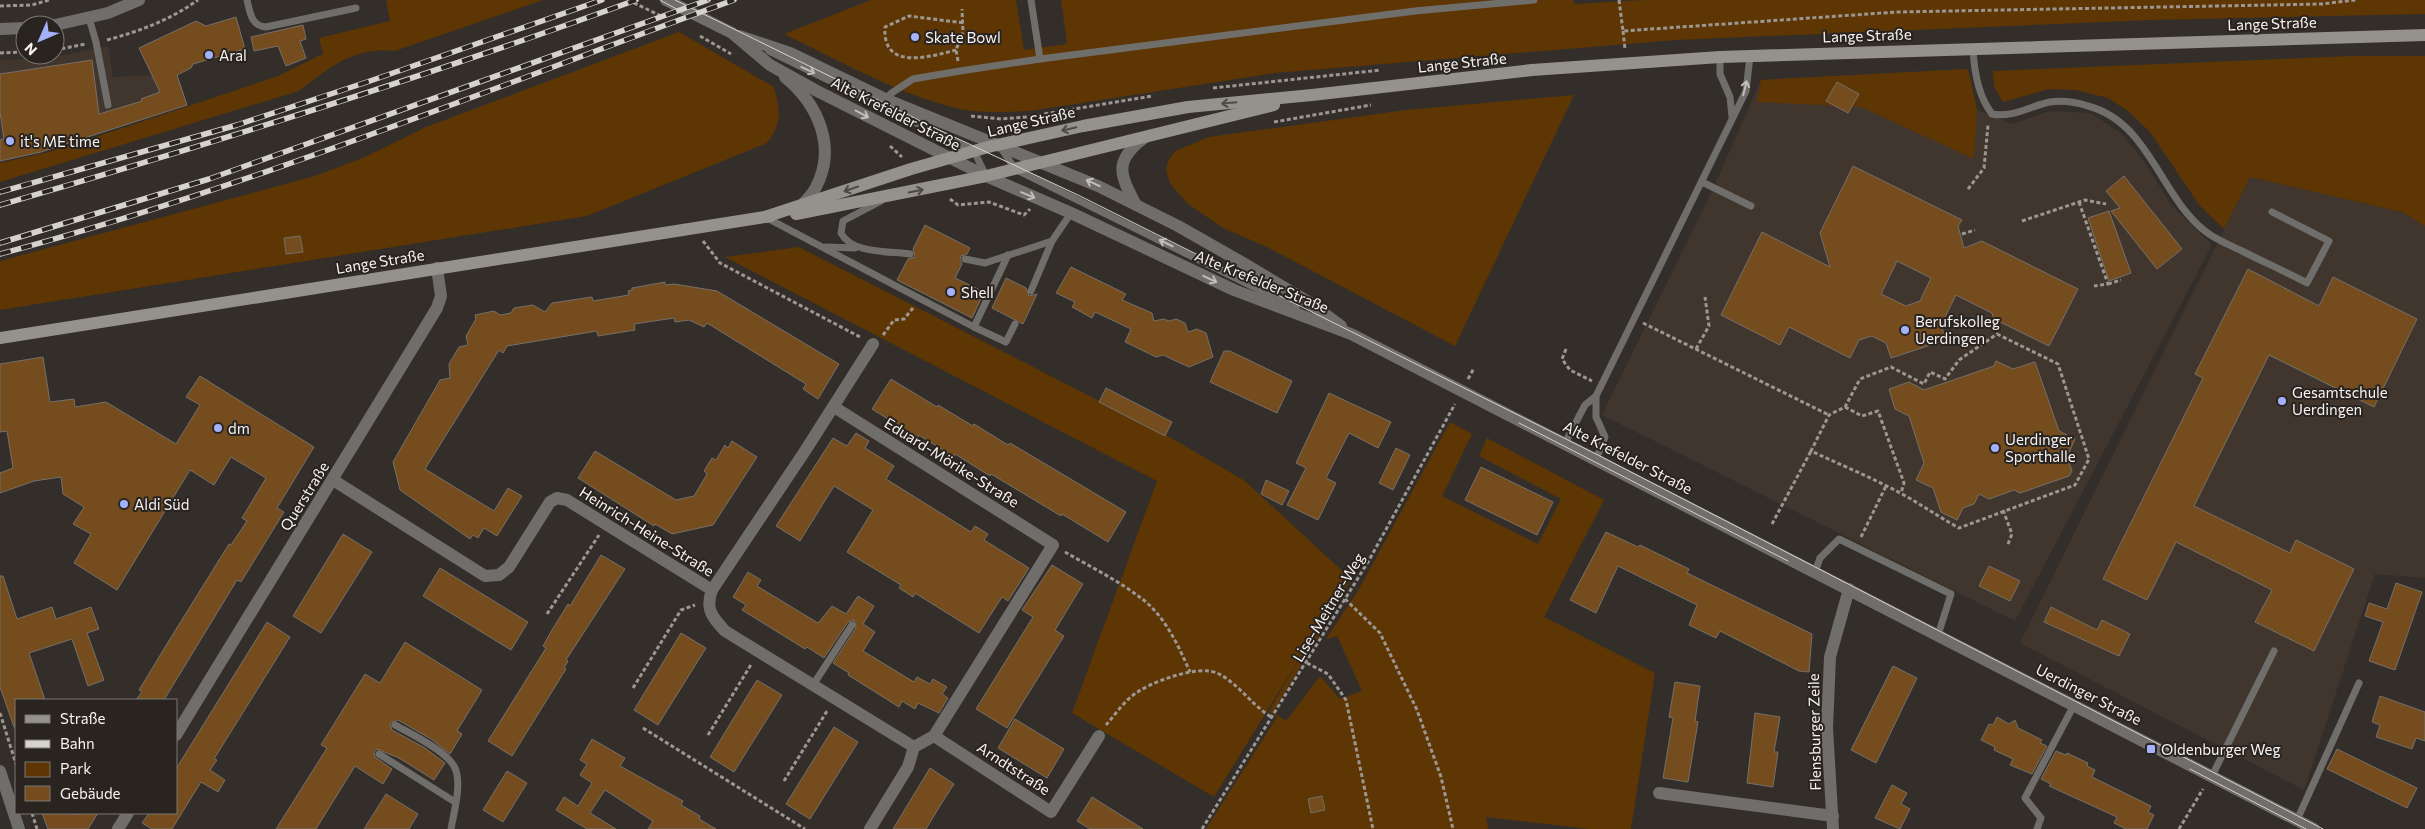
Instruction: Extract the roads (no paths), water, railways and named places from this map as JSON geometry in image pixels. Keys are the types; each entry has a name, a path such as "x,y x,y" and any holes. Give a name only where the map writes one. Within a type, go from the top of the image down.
{"main road":[{"name":"Lange Straße","path":"765,217 974,151 1083,126 1188,107 1532,70 1720,57 2425,35"},
{"name":"Lange Straße","path":"0,338 437,268 788,215 888,197 986,176 1144,138 1312,95"}],"street":[{"path":"65,23 89,18 139,0"},
{"name":"Alte Krefelder Straße","path":"666,0 732,33 770,64 948,158 1071,213 1234,290 1351,334 1849,589"},
{"path":"0,29 15,28"},
{"path":"732,33 790,53 885,100 1042,162 1136,205 1178,226 1310,302 1351,334"},
{"path":"770,64 789,80 818,115 823,130 826,149 822,168 816,187 802,205"},
{"path":"1136,205 1123,179 1123,159 1130,148 1144,138"},
{"name":"Querstraße","path":"178,732 437,308 441,296 437,268"},
{"path":"710,596 877,341"},
{"name":"Eduard-Mörike-Straße","path":"834,407 1053,545 934,736"},
{"name":"Heinrich-Heine-Straße","path":"333,480 485,576 499,575 509,567 550,502 558,498 567,500 606,524 710,596 712,617 725,631 914,747"},
{"name":"Uerdinger Straße","path":"1849,589 2314,829"},
{"name":"Flensburger Zeile","path":"1659,792 1833,823 1828,728 1830,658 1849,589"},
{"path":"870,829 908,767 914,747 934,736"},
{"name":"Arndtstraße","path":"934,736 1051,812 1099,736"},
{"path":"2,786 19,829"},
{"path":"118,829 127,814"}],"lane":[{"path":"247,0 253,21 256,25 266,28 356,8"},
{"path":"1030,0 1040,59"},
{"path":"885,100 892,92 914,79 960,71 1415,11 1534,0"},
{"path":"89,18 96,42 108,104"},
{"path":"732,33 974,151 986,176"},
{"path":"1973,48 1974,66 1984,103 1992,114 2005,117 2051,102 2071,102 2090,106 2110,115 2140,143 2170,190 2190,216 2205,231 2308,283 2328,241 2272,212"},
{"path":"1566,443 1585,405 1596,396 1746,91 1750,56"},
{"path":"1720,57 1720,74 1730,97 1732,118"},
{"path":"998,145 1015,169 1351,334"},
{"path":"1702,182 1751,206"},
{"path":"860,248 846,242 840,233 843,221 888,197"},
{"path":"1031,291 1052,241 1071,213"},
{"path":"765,217 1006,342 1015,324"},
{"path":"965,259 985,263 1052,241"},
{"path":"823,248 860,248 910,254"},
{"path":"974,326 1008,255"},
{"path":"1596,396 1596,416 1605,437 1596,459"},
{"path":"1815,572 1820,558 1839,539 1951,594 1938,635"},
{"path":"813,685 852,625"},
{"path":"2212,776 2274,651"},
{"path":"2297,820 2359,683"},
{"path":"2037,829 2041,818 2025,798 2074,705"},
{"path":"395,725 450,760 455,768 457,778 451,829"},
{"path":"379,754 455,802"}],"tram line":[{"path":"660,0 682,12"},
{"path":"675,0 935,128 1078,195 1598,455 2323,829"},
{"path":"1519,423 1788,561"},
{"path":"2190,769 2306,829"}],"railway":[{"path":"0,192 237,125 602,0"},
{"path":"0,205 320,108 478,56 636,0"},
{"path":"0,243 209,179 708,0"},
{"path":"0,254 94,227 278,167 370,135 734,0"}],"place":[{"name":"Skate Bowl","path":"915,37"},
{"name":"Aral","path":"209,55"},
{"name":"it's ME time","path":"10,141"},
{"name":"Shell","path":"951,292"},
{"name":"Berufskolleg Uerdingen","path":"1905,330"},
{"name":"Gesamtschule Uerdingen","path":"2282,401"},
{"name":"dm","path":"218,428"},
{"name":"Uerdinger Sporthalle","path":"1995,448"},
{"name":"Aldi Süd","path":"124,504"},
{"name":"Oldenburger Weg","path":"2151,749"}]}
